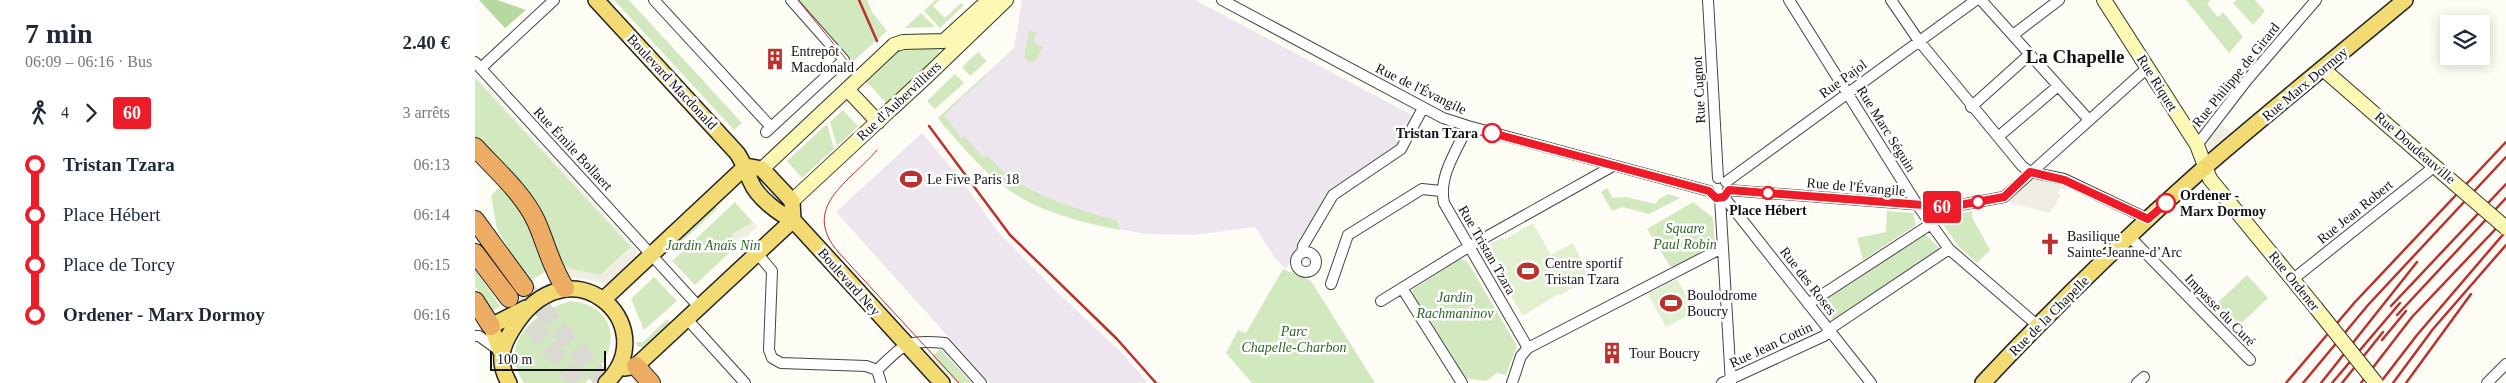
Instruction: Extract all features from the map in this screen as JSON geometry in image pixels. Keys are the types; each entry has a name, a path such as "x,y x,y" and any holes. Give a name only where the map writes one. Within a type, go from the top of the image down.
{"highway":[{"path":"475,147 519,196 535,220 555,271 565,288"},
{"path":"475,220 524,287"},
{"path":"475,253 509,298"},
{"path":"475,301 482,332"},
{"path":"627,367 651,383"}],"main road":[{"name":"Boulevard Macdonald","path":"596,0 734,150 746,166 751,184 779,214 793,220"},
{"name":"Rue d'Aubervilliers","path":"762,168 894,45 903,42 944,41 989,0"},
{"name":"Rue d'Aubervilliers","path":"791,202 1006,0"},
{"name":"Rue Riquet","path":"2104,0 2197,145 2207,174"},
{"name":"Rue Marx Dormoy","path":"2207,174 2323,69 2405,0"},
{"name":"Rue Doudeauville","path":"2323,69 2506,228"},
{"path":"847,89 877,122"},
{"path":"604,299 746,166 762,168 791,202 793,220 687,319 606,383"},
{"name":"Rue de la Chapelle","path":"1983,383 2037,325 2129,236 2207,174"},
{"name":"Rue Ordener","path":"2207,174 2376,383"},
{"name":"Boulevard Ney","path":"793,220 942,383"},
{"path":"501,352 482,332 553,291 565,288 593,293 604,299 619,318 624,340 623,352 627,367"},
{"path":"509,383 501,365 501,352 516,322 530,306"}],"street":[{"path":"478,65 554,0"},
{"path":"654,0 768,129 844,60 791,0"},
{"name":"Rue de l'Évangile","path":"1222,0 1423,108 1468,126 1709,191"},
{"name":"Rue Cugnot","path":"1708,0 1723,189 1723,248 1728,382"},
{"name":"Rue Marc Séguin","path":"1789,0 1918,206 1949,249 2037,325"},
{"path":"1891,0 1919,41 1971,107 2030,172 2064,180 2148,219"},
{"name":"Rue Pajol","path":"1723,189 1847,93 1976,0"},
{"path":"1981,0 2089,120"},
{"path":"2013,35 2059,0"},
{"name":"Rue Philippe de Girard","path":"2197,145 2247,80 2316,0"},
{"path":"1971,107 2030,54"},
{"name":"Rue Émile Bollaert","path":"478,65 699,307"},
{"name":"Rue de l'Évangile","path":"1723,189 1949,207 2004,197 2144,71"},
{"path":"1998,137 2058,86"},
{"path":"1302,253 1303,246 1328,201 1401,149 1423,108"},
{"path":"1331,284 1348,235 1421,189 1441,191 1443,181 1468,126"},
{"path":"1381,301 1470,246 1613,166"},
{"name":"Rue Jean Robert","path":"2292,280 2435,166"},
{"path":"1711,181 1723,189 1713,196 1709,191 1711,181"},
{"name":"Rue des Roses","path":"1723,189 1808,304 1871,383"},
{"name":"Rue Tristan Tzara","path":"1441,191 1444,203 1528,348"},
{"path":"1808,304 1931,224"},
{"name":"Impasse du Curé","path":"2129,236 2250,360"},
{"path":"1512,383 1521,356 1528,348 1723,248"},
{"name":"Rue Jean Cottin","path":"1728,382 1824,336 1829,330 1949,249"},
{"path":"757,253 772,271 769,350 772,358 781,363 866,366 877,370"},
{"path":"1402,288 1462,383"},
{"path":"687,319 745,383"},
{"path":"877,370 905,344 926,341 945,343 981,383"},
{"path":"2487,383 2506,364"},
{"path":"877,370 881,383"}],"shaded area":[{"path":"1022,0 1195,0 1414,116 1397,146 1325,197 1286,269 1275,258 1255,227 1195,235 1145,234 1083,222 1030,203 1010,190 967,152 938,118 1014,48"},
{"path":"475,75 637,250 635,259 608,284 568,276 564,274 559,264 571,269 600,275 631,247 475,78"},
{"path":"2218,122 2233,134 2212,152 2204,141"},
{"path":"922,133 961,179 998,232 1054,289 1124,355 1148,383 990,383 836,212"},
{"path":"2035,177 2046,178 2069,186 2065,190 2061,188 2058,193 2061,195 2050,213 2010,203 2009,199"},
{"path":"753,222 757,227 737,245 732,234"}],"green space":[{"path":"479,0 497,0 526,10 505,28"},
{"path":"614,0 629,0 742,123 734,130"},
{"path":"796,0 867,0 872,12 887,31 849,65"},
{"path":"935,0 940,0 933,6 945,18 961,3 964,5 940,28 924,11"},
{"path":"2186,0 2211,0 2207,4 2218,17 2223,12 2243,37 2229,53"},
{"path":"2237,0 2255,0 2265,11 2253,25 2233,3"},
{"path":"921,13 935,27 905,28"},
{"path":"1029,30 1037,33 1033,42 1043,47 1035,61 1029,62 1024,57"},
{"path":"936,48 941,54 888,105 866,81 899,51"},
{"path":"978,52 987,61 970,76 962,67"},
{"path":"955,74 964,83 935,109 927,101"},
{"path":"986,74 944,115 962,139 964,136 984,158 987,155 1015,180 1030,189 1064,204 1117,221 1120,230 1064,216 1018,196 984,169 944,126 938,118"},
{"path":"475,78 631,247 600,275 571,269 559,264 524,192 475,136"},
{"path":"843,110 858,126 837,146 830,122"},
{"path":"827,124 834,149 802,178 787,161"},
{"path":"501,185 529,221 549,269 532,280 517,263 497,229 491,196"},
{"path":"1607,188 1613,198 1626,197 1655,204 1659,199 1668,194 1680,198 1649,214 1623,207 1612,211 1601,192"},
{"name":"Jardin Anaïs Nin","path":"735,202 757,227 695,285 672,261"},
{"name":"Square Paul Robin","path":"1693,202 1713,218 1715,248 1675,268 1670,266 1647,229"},
{"path":"715,206 718,208 672,251 670,248"},
{"path":"1887,211 1913,213 1916,225 1863,260 1857,238 1886,232"},
{"path":"1972,211 1972,217 1990,250 1977,263 1959,247 1944,226 1947,216"},
{"name":"Centre sportif Tristan Tzara","path":"1533,223 1551,255 1573,243 1590,277 1523,316 1484,250 1485,247 1503,237 1504,240"},
{"path":"1925,234 1939,248 1938,252 1834,319 1831,318 1821,302"},
{"name":"Jardin Rachmaninov","path":"1460,259 1467,261 1517,346 1506,375 1497,373 1486,381 1463,378 1412,296 1413,289"},
{"path":"475,269 500,306 492,312 475,286"},
{"name":"Parc Chapelle-Charbon","path":"1283,269 1311,281 1375,383 1252,383 1226,353 1238,330 1246,333"},
{"path":"2247,275 2268,298 2232,332 2210,310"},
{"name":"Jardin Anaïs Nin","path":"654,277 677,301 644,330 631,299"},
{"name":"Boulodrome Boucry","path":"1677,279 1695,312 1666,327 1648,294"},
{"path":"570,301 587,305 599,312 607,322 611,333 610,346 605,359 597,372 585,383 524,383 517,369 515,356 517,343 523,332 544,313"},
{"path":"667,319 671,323 644,348 637,346 636,342 643,342"},
{"path":"940,349 972,383 957,383 932,357"}],"tunnel":[{"path":"524,287 605,383"},
{"path":"514,305 580,383"}],"tram line":[{"path":"798,0 850,64"},
{"path":"877,150 833,196 826,209 824,222 828,237 839,253 959,383"}],"railway":[{"path":"859,0 877,41"},
{"path":"929,126 1010,235 1117,339 1156,383"},
{"path":"2286,383 2355,302 2506,142"},
{"path":"2303,383 2368,305 2506,157"},
{"path":"2391,306 2506,184"},
{"path":"2397,315 2506,198"},
{"path":"2361,383 2412,317 2506,218"},
{"path":"2380,383 2417,335 2506,231"},
{"path":"2393,383 2433,329 2506,245"},
{"path":"2321,383 2417,262"},
{"path":"2406,383 2471,294"},
{"path":"2332,383 2400,303"},
{"path":"2382,340 2406,311"},
{"path":"2342,383 2383,332"}],"bus line":[{"name":"60","path":"1492,133 1709,191 1716,198 1724,197 1729,190 1949,207 2004,197 2030,172 2037,172 2064,180 2148,219 2166,203"}],"place":[{"name":"Entrepôt Macdonald","path":"775,59"},
{"name":"Tristan Tzara","path":"1492,133"},
{"name":"Le Five Paris 18","path":"911,179"},
{"name":"Place Hébert","path":"1768,193"},
{"name":"Ordener - Marx Dormoy","path":"2166,203"},
{"name":"Basilique Sainte-Jeanne-d’Arc","path":"2050,244"},
{"name":"Centre sportif Tristan Tzara","path":"1528,271"},
{"name":"Boulodrome Boucry","path":"1671,303"},
{"name":"Tour Boucry","path":"1612,353"}],"district":[{"name":"La Chapelle","path":"2075,56"}]}
